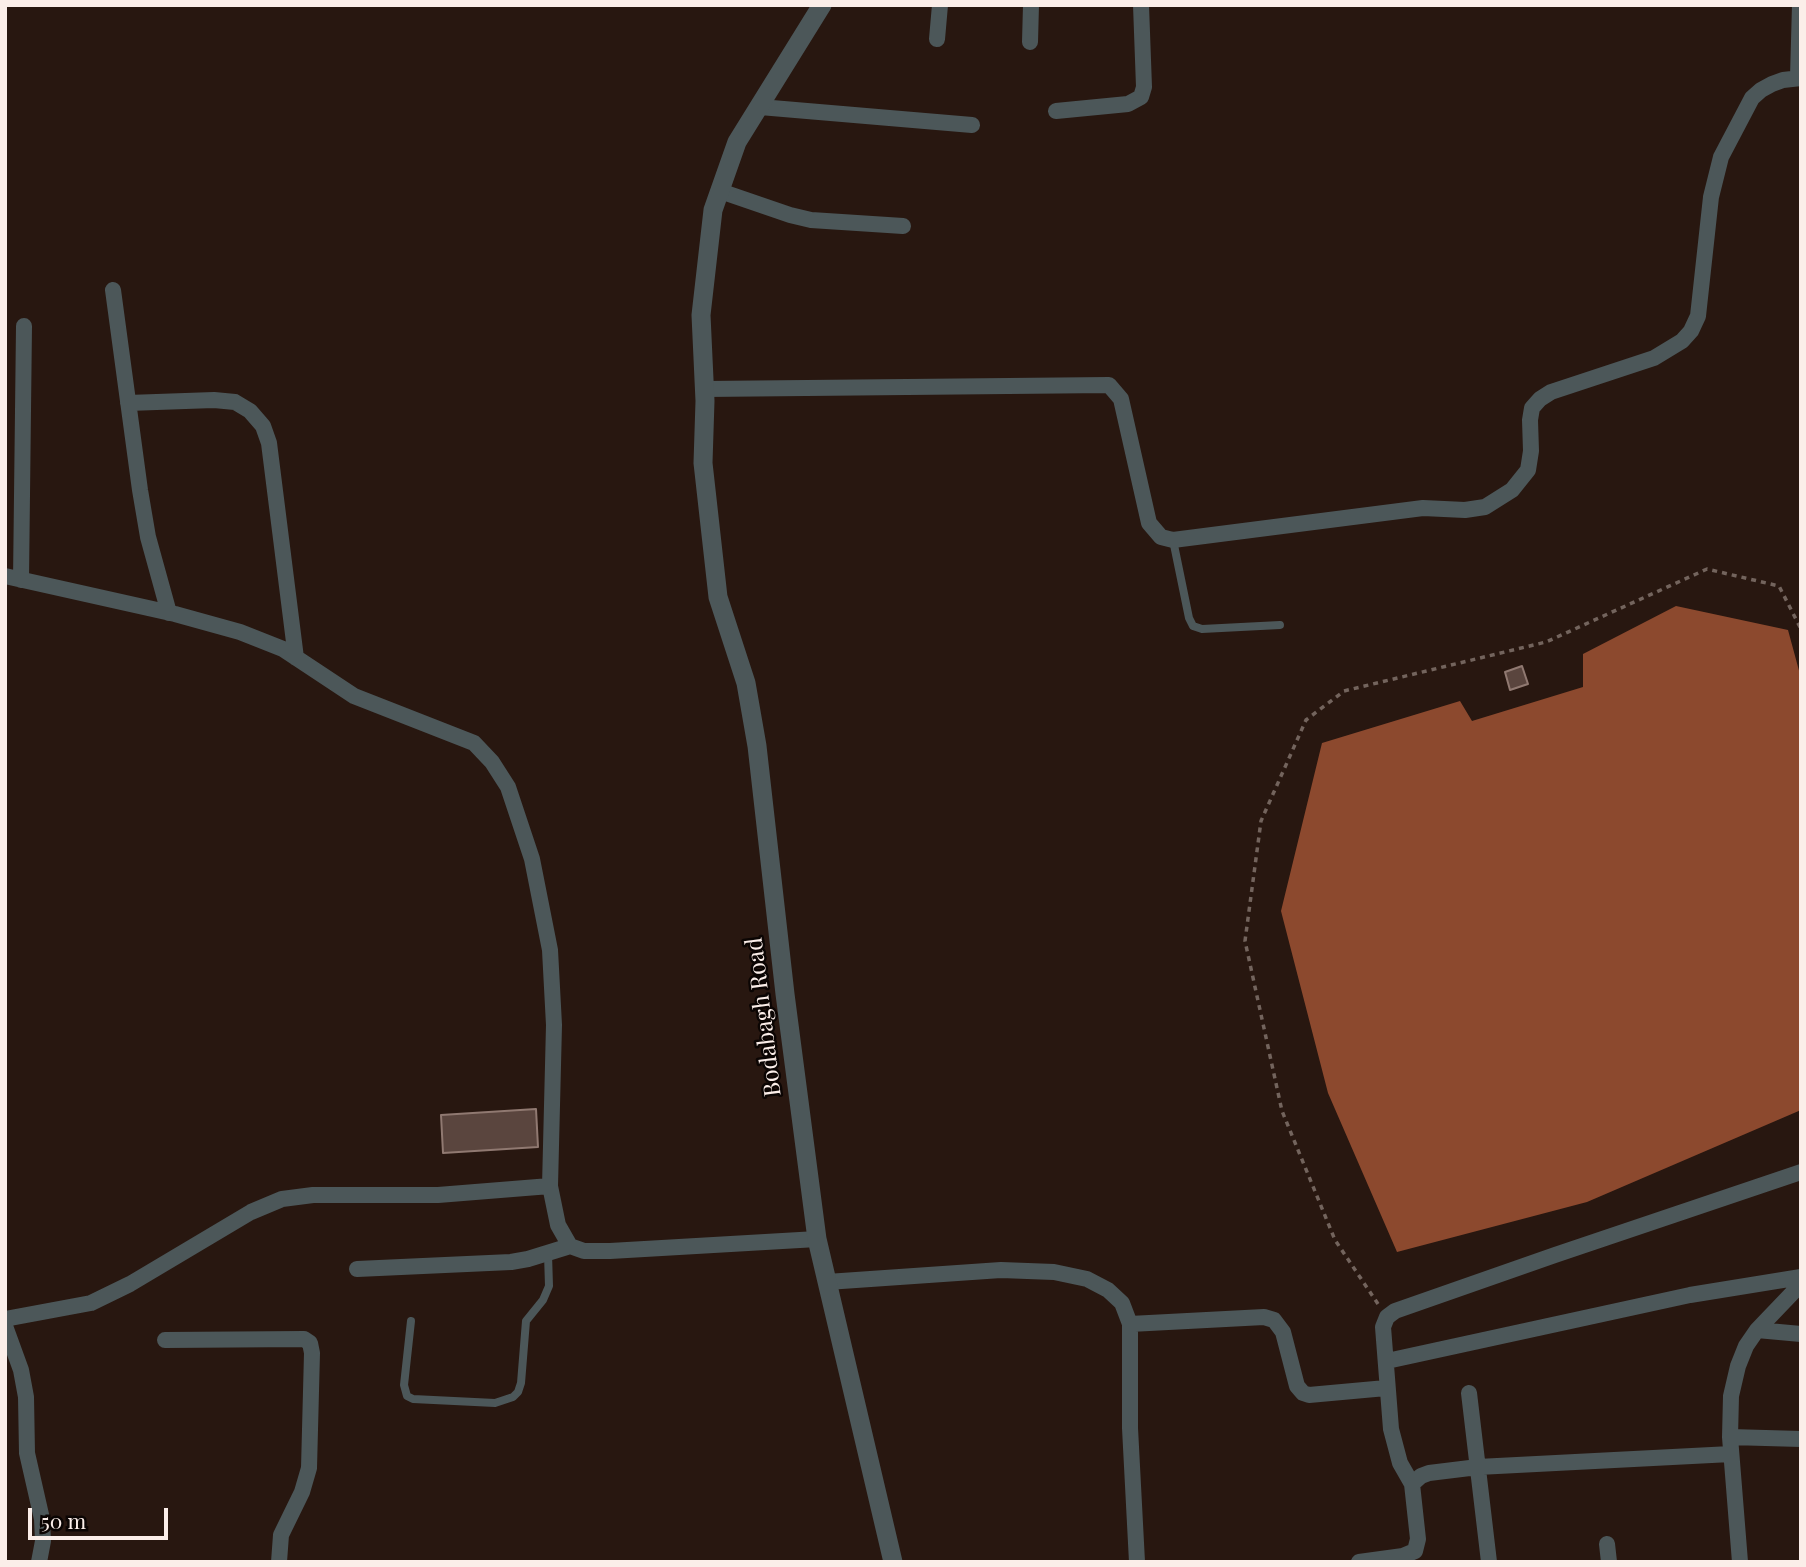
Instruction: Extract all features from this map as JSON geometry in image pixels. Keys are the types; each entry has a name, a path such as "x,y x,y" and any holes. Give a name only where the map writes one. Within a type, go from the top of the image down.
{"street":[{"name":"Bodabagh Road","path":"821,5 737,142 713,210 701,315 705,395 703,463 718,597 746,683 757,747 785,994 817,1239 893,1562"},
{"path":"937,39 940,5"},
{"path":"1030,42 1031,5"},
{"path":"1056,111 1128,104 1141,97 1144,87 1141,5"},
{"path":"705,395 1109,385 1121,399 1149,523 1161,537 1173,540 1423,508 1476,510 1498,501 1528,470 1531,451 1530,420 1532,408 1539,400 1551,392 1654,358 1682,341 1691,331 1698,316 1711,197 1721,157 1752,98 1772,84 1799,77 1800,5"},
{"path":"760,107 972,125"},
{"path":"720,191 811,220 903,226"},
{"path":"113,290 148,537 169,613"},
{"path":"24,326 13,578 169,613 240,632 283,649 354,696 474,744 492,762 508,787 532,859 550,950 554,1025 550,1186 558,1225 570,1247"},
{"path":"128,403 214,400 235,402 250,411 263,426 269,443 296,658"},
{"path":"1359,1562 1417,1556 1418,1539 1412,1484 1398,1455 1391,1429 1383,1327 1387,1317 1395,1311 1801,1172"},
{"path":"5,1319 91,1303 130,1284 251,1212 282,1199 313,1195 438,1195 550,1186"},
{"path":"357,1269 510,1262 570,1247 584,1251 610,1251 817,1239"},
{"path":"827,1282 1002,1270 1054,1272 1087,1279 1108,1290 1122,1303 1130,1325 1130,1428 1137,1562"},
{"path":"1387,1361 1690,1294 1801,1277"},
{"path":"1740,1562 1731,1446 1731,1396 1746,1346 1757,1330 1801,1284"},
{"path":"1130,1325 1264,1317 1274,1320 1283,1332 1297,1386 1303,1393 1308,1395 1386,1388"},
{"path":"5,1326 21,1370 26,1397 27,1453 42,1520 43,1541 39,1562"},
{"path":"1757,1330 1801,1334"},
{"path":"165,1340 304,1339 310,1343 309,1468 302,1492 281,1535 279,1562"},
{"path":"1469,1393 1489,1562"},
{"path":"1412,1484 1429,1473 1478,1467 1801,1439"},
{"path":"1607,1544 1609,1562"}],"lane":[{"path":"1173,540 1193,626 1202,629 1280,625"},
{"path":"411,1321 404,1385 407,1396 413,1399 495,1403 513,1397 521,1383 526,1321 543,1300 549,1286 548,1254"}],"path":[{"path":"1387,1317 1335,1240 1282,1111 1245,942 1261,821 1306,720 1344,691 1546,642 1707,569 1779,586 1801,629"}],"shaded area":[{"path":"1676,606 1788,630 1801,678 1801,1110 1587,1202 1397,1252 1328,1093 1281,911 1322,743 1460,701 1472,721 1583,687 1583,654"}],"building":[{"path":"1522,666 1528,684 1510,690 1505,672"},
{"path":"536,1109 538,1147 443,1153 441,1115"}]}
